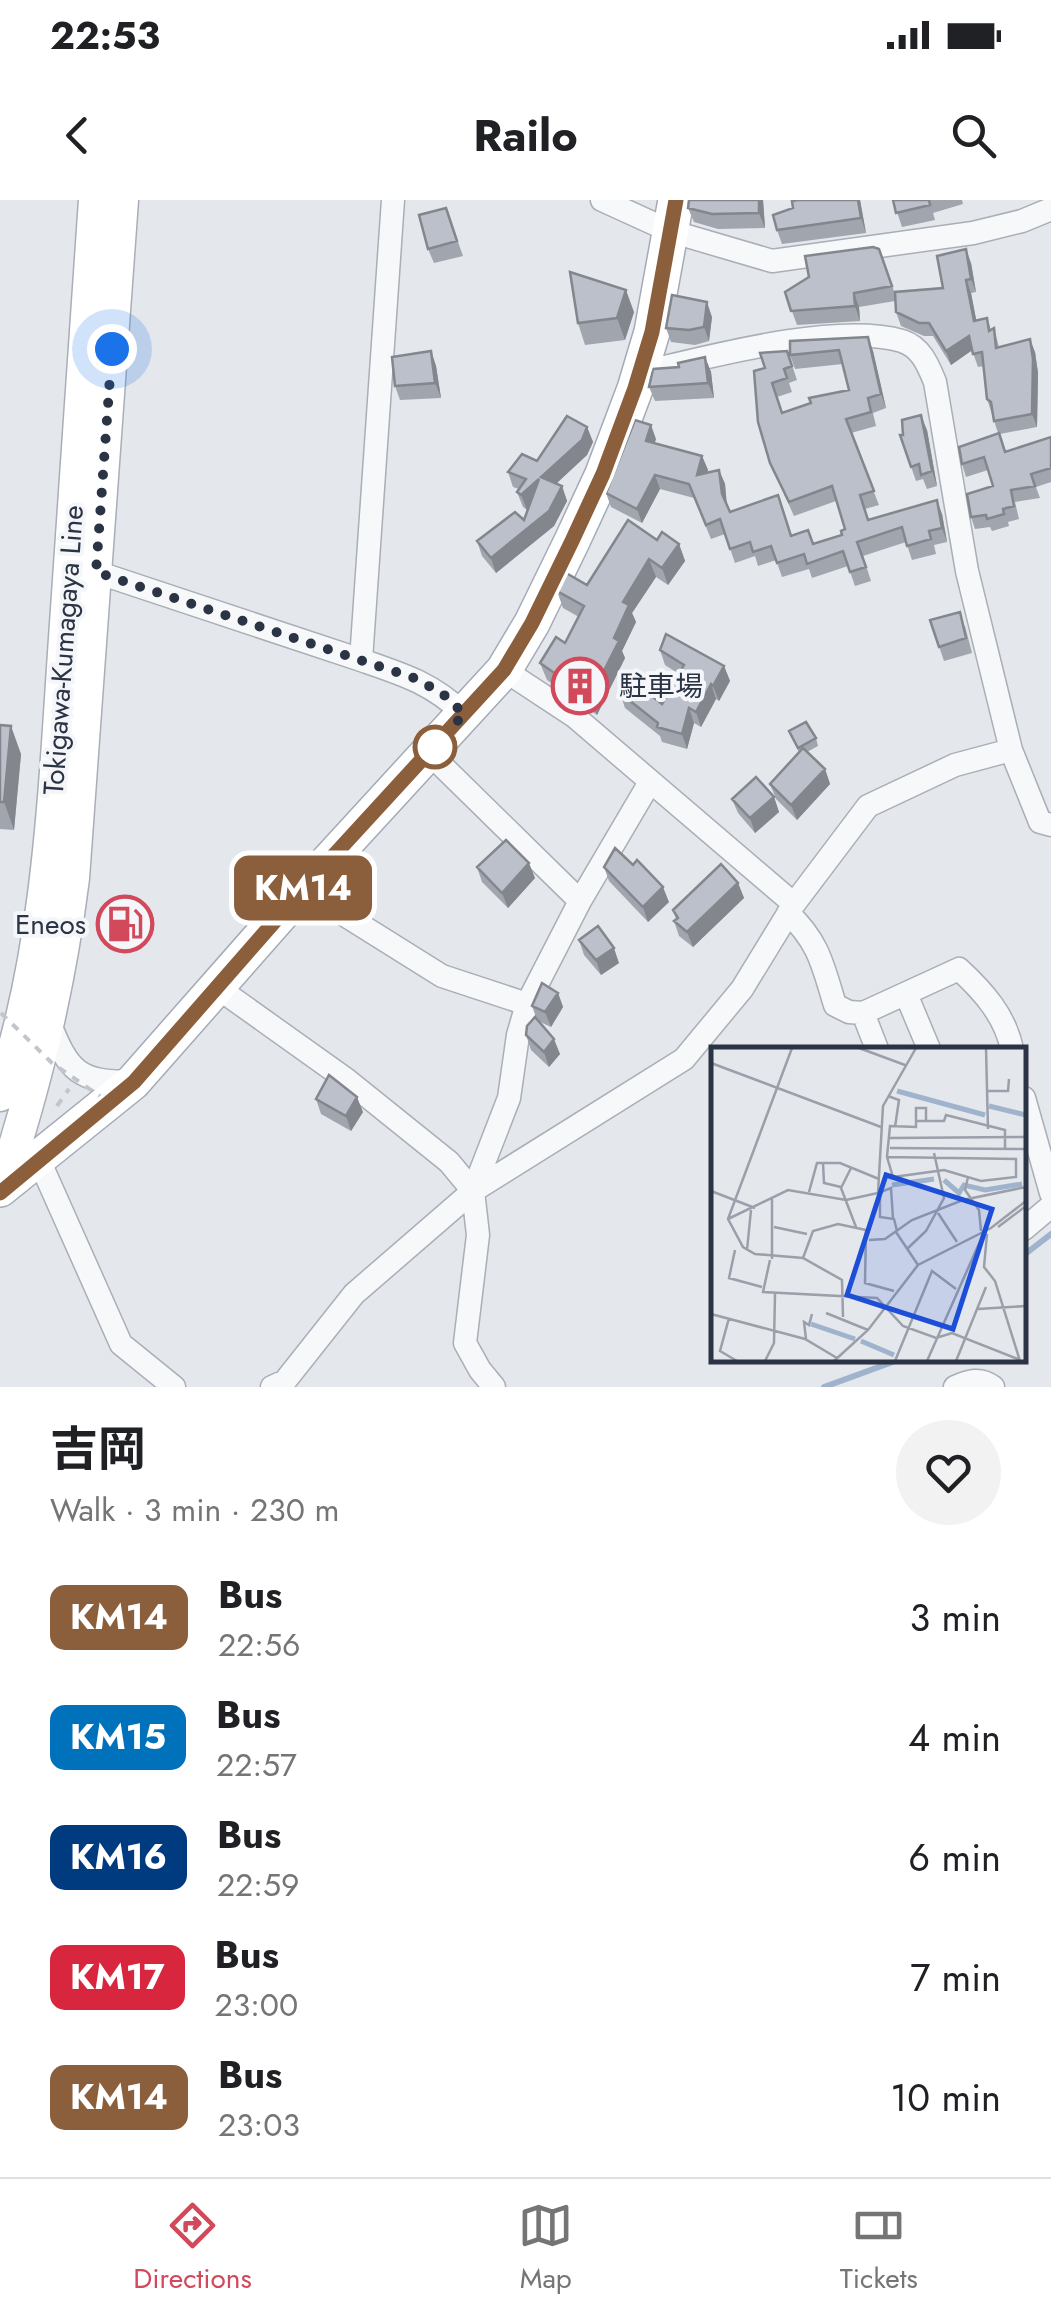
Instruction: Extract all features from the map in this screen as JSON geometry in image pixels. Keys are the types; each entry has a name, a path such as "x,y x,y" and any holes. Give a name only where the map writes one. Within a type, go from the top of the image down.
{"main road":[{"name":"Tokigawa-Kumagaya Line","path":"0,1094 38,942 58,742 95,200"},
{"name":"Tokigawa-Kumagaya Line","path":"1,1190 35,1085 65,943 73,878 122,200"},
{"path":"1,1190 128,1097 303,889 504,670 532,623 603,474 652,332 673,216"}],"street":[{"path":"361,660 393,200"},
{"path":"602,200 673,216 772,261 973,233 1051,209"},
{"path":"640,373 721,354 838,335 904,342 925,358 935,382 967,571 1010,750 1040,822 1051,825"},
{"path":"96,572 361,660 442,693 464,714"},
{"path":"504,670 574,716 791,909 819,950 835,1004 849,1012 864,1013 960,969 982,990 1002,1020 1011,1047"},
{"path":"272,1387 285,1381 354,1294 474,1191 684,1059 742,989 791,909 868,806 955,764 1010,750"},
{"path":"429,753 580,901"},
{"path":"494,1387 465,1343 478,1236 474,1191 509,1098 518,1035 527,1004 580,901 650,782"},
{"path":"303,889 442,976 527,1004"},
{"path":"218,988 347,1080 449,1162 474,1191"},
{"path":"906,994 927,1047"},
{"path":"864,1013 876,1047"},
{"path":"49,1022 71,1066 128,1097"},
{"path":"1026,1105 1051,1193"},
{"path":"38,1160 121,1344 174,1387"},
{"path":"1026,1227 1051,1206"},
{"path":"954,1387 968,1381 984,1381 993,1387"}],"path":[{"path":"1,1014 52,1064 128,1097"}],"building":[{"path":"689,200 759,200 759,213 712,214 688,208"},
{"path":"858,200 861,218 777,230 773,215 793,208 792,201"},
{"path":"893,200 929,200 930,205 896,213"},
{"path":"446,208 457,241 428,249 419,215"},
{"path":"879,249 892,286 854,293 855,306 791,311 785,292 809,277 805,256"},
{"path":"966,249 971,279 966,280 974,321 987,318 989,331 994,328 996,348 1030,339 1032,414 994,421 987,399 982,352 973,354 969,336 946,351 929,323 919,323 896,312 895,292 943,288 937,256"},
{"path":"570,272 626,290 617,318 578,323"},
{"path":"672,295 707,302 704,327 666,328"},
{"path":"868,337 881,394 868,398 871,412 846,419 874,491 860,495 868,520 937,500 942,528 929,531 931,539 907,546 902,527 857,542 866,567 850,572 843,551 807,564 804,554 777,563 771,546 753,552 750,542 730,549 720,519 706,525 689,484 655,475 637,509 606,493 635,420 651,425 646,441 702,456 697,475 719,470 722,494 730,512 778,495 791,536 808,530 813,544 842,535 845,529 832,486 789,502 770,463 758,422 754,371 765,368 760,353 787,351 792,366 784,369 787,378 772,383 782,413 811,403 809,398 849,390 839,350 790,355 790,341"},
{"path":"431,351 435,383 395,386 392,357"},
{"path":"705,357 708,383 649,387 653,369 679,367 678,363"},
{"path":"921,415 932,471 921,475 919,464 911,467 900,435 902,420"},
{"path":"567,416 587,427 582,440 541,477 562,486 549,511 491,558 477,541 515,512 524,520 539,479 521,495 517,492 526,479 508,472 522,454 537,461"},
{"path":"999,433 1005,452 1051,437 1051,468 1031,474 1035,486 1011,490 1014,506 1003,509 1004,514 987,519 986,515 971,517 967,494 993,486 984,457 962,464 959,447"},
{"path":"628,520 657,540 662,532 679,544 662,568 649,559 623,602 629,605 614,638 619,641 590,698 540,663 556,637 565,643 584,606 557,591 566,573 587,585"},
{"path":"960,612 966,638 939,647 930,620"},
{"path":"666,634 724,666 696,712 689,708 682,734 657,727 658,723 620,693 631,679 662,704 684,665 660,650"},
{"path":"806,722 816,738 798,748 789,731"},
{"path":"0,725 11,726 4,802 0,802"},
{"path":"803,748 825,769 791,805 770,784"},
{"path":"756,777 774,797 750,818 732,799"},
{"path":"506,840 529,863 502,893 477,867"},
{"path":"615,848 633,865 637,860 663,887 643,907 604,867"},
{"path":"721,864 738,883 687,932 674,921 678,918 673,910"},
{"path":"598,926 614,948 596,960 579,940"},
{"path":"542,983 558,993 545,1012 532,1006"},
{"path":"535,1017 554,1039 544,1052 526,1035 527,1026"},
{"path":"329,1075 357,1097 346,1116 316,1099"}],"waterway":[{"path":"1026,1253 1051,1234"},
{"path":"824,1387 893,1362"}],"bus line":[{"name":"KM14","path":"0,1193 134,1082 303,889 504,670 572,541 603,474 635,388 652,332 676,200"}],"place":[{"name":"駐車場","path":"580,686"},
{"name":"Eneos","path":"125,924"}],"route":[{"path":"112,349 96,572 414,678 442,693 464,714 429,753 435,747"}]}
